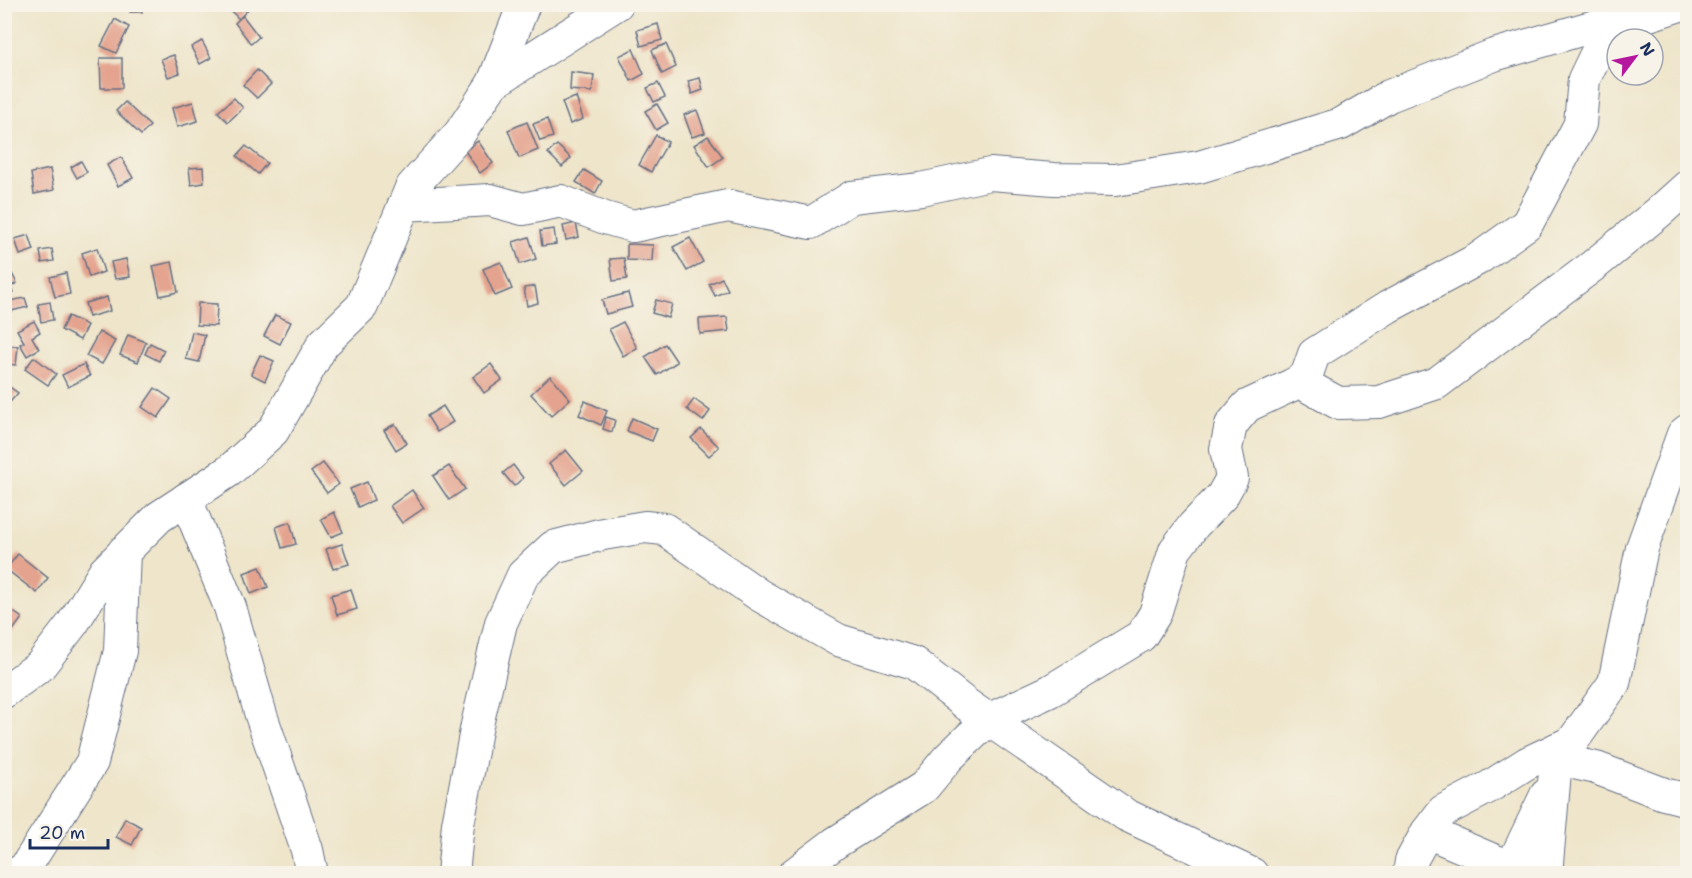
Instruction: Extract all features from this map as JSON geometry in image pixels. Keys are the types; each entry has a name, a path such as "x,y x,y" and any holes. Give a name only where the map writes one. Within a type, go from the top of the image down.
{"street":[{"path":"4,692 40,666 74,623 105,571 159,517 229,471 273,431 323,344 362,306 411,188 460,133 493,83 524,4"},
{"path":"493,83 617,4"},
{"path":"404,205 490,200 523,209 561,201 633,226 728,206 811,223 852,197 921,189 990,174 1054,179 1115,180 1199,167 1341,124 1389,96 1494,54 1598,26 1630,21 1683,4"},
{"path":"1618,23 1597,52 1584,79 1580,124 1527,224 1478,259 1388,307 1314,354 1306,377 1309,387 1338,403 1379,402 1437,383 1594,265 1688,186"},
{"path":"794,873 835,843 924,787 948,758 988,720 1050,691 1141,636 1155,614 1175,550 1194,525 1222,496 1232,478 1226,449 1231,425 1247,406 1306,377"},
{"path":"1427,832 1515,871 1556,763 1614,683 1641,548 1683,434 1688,430"},
{"path":"186,499 230,608 261,715 308,850 312,873"},
{"path":"453,873 460,813 501,623 523,575 553,547 603,534 645,527 664,529 759,595 838,640 914,663 988,720 1126,815 1251,873"},
{"path":"16,873 25,868 92,762 120,651 124,552"},
{"path":"1409,873 1411,861 1427,832 1443,812 1527,763 1578,764 1596,768 1664,794 1688,800"},
{"path":"1546,873 1556,763"}],"building":[{"path":"130,4 141,4 142,12 130,12"},
{"path":"224,4 249,4 251,6 239,19"},
{"path":"243,16 259,37 251,44 235,23"},
{"path":"115,19 129,27 116,53 101,46"},
{"path":"658,24 662,40 641,46 637,30"},
{"path":"202,41 211,58 200,64 191,47"},
{"path":"666,44 676,67 662,74 652,50"},
{"path":"633,49 644,74 631,81 619,56"},
{"path":"174,55 180,73 168,77 161,59"},
{"path":"100,58 122,58 122,88 101,88"},
{"path":"257,70 271,84 257,98 243,85"},
{"path":"571,72 594,75 592,92 570,90"},
{"path":"700,78 703,90 692,94 688,81"},
{"path":"658,83 665,97 654,102 647,88"},
{"path":"576,97 583,119 570,124 562,102"},
{"path":"234,98 243,108 228,122 218,112"},
{"path":"125,102 150,126 141,135 116,111"},
{"path":"193,102 198,121 177,127 172,108"},
{"path":"657,104 668,123 656,130 645,111"},
{"path":"697,110 705,133 692,137 684,115"},
{"path":"547,119 553,137 540,141 533,124"},
{"path":"527,122 538,150 519,158 508,130"},
{"path":"656,135 668,142 651,172 639,165"},
{"path":"708,136 723,157 709,167 694,145"},
{"path":"478,141 493,163 480,173 465,151"},
{"path":"557,145 571,158 562,167 548,153"},
{"path":"246,146 267,163 258,174 237,156"},
{"path":"121,157 133,178 118,186 107,165"},
{"path":"81,161 87,172 77,178 71,167"},
{"path":"203,167 204,183 191,185 189,168"},
{"path":"50,169 54,190 34,194 31,173"},
{"path":"584,170 602,181 595,194 576,182"},
{"path":"576,223 579,237 566,240 563,226"},
{"path":"554,229 556,244 542,246 540,231"},
{"path":"29,235 34,250 20,255 15,239"},
{"path":"529,237 536,259 520,264 513,242"},
{"path":"690,238 703,262 687,271 673,247"},
{"path":"627,244 653,245 652,261 627,260"},
{"path":"97,248 104,272 89,277 82,253"},
{"path":"52,249 54,261 42,263 40,251"},
{"path":"624,258 627,279 613,281 610,259"},
{"path":"126,259 130,277 115,279 111,262"},
{"path":"172,262 178,292 160,296 153,266"},
{"path":"501,262 512,289 495,296 483,269"},
{"path":"11,272 17,283 10,287 13,292 4,297 4,276"},
{"path":"66,273 70,294 55,297 50,277"},
{"path":"722,278 728,290 715,296 709,284"},
{"path":"535,286 538,303 527,306 524,288"},
{"path":"628,293 632,307 606,314 602,300"},
{"path":"107,297 110,311 89,317 85,303"},
{"path":"25,298 28,307 11,311 9,301"},
{"path":"656,300 672,304 668,318 652,313"},
{"path":"50,302 53,320 41,322 38,304"},
{"path":"198,303 217,304 216,326 197,325"},
{"path":"275,315 291,322 280,344 264,336"},
{"path":"68,316 87,325 80,340 61,330"},
{"path":"727,317 729,331 700,334 699,319"},
{"path":"34,321 40,332 32,337 39,349 27,356 20,344 24,342 17,330"},
{"path":"623,322 637,348 623,356 609,329"},
{"path":"99,332 115,341 102,364 86,356"},
{"path":"192,332 205,335 199,362 186,359"},
{"path":"128,335 146,342 138,362 120,355"},
{"path":"150,343 164,350 159,361 145,354"},
{"path":"665,344 677,362 657,375 645,357"},
{"path":"5,345 18,346 16,365 4,364"},
{"path":"260,355 274,361 265,381 251,374"},
{"path":"34,357 56,374 48,385 25,369"},
{"path":"84,364 90,376 68,387 62,375"},
{"path":"491,364 502,380 484,393 473,377"},
{"path":"550,376 570,399 551,416 531,394"},
{"path":"4,383 18,393 4,409"},
{"path":"155,388 171,399 158,418 142,407"},
{"path":"694,399 710,411 703,421 687,409"},
{"path":"585,401 607,411 601,425 579,415"},
{"path":"443,406 453,422 437,432 427,416"},
{"path":"606,417 615,420 612,432 603,429"},
{"path":"632,418 657,429 652,441 627,431"},
{"path":"395,424 407,443 396,450 384,430"},
{"path":"701,429 719,447 709,456 691,438"},
{"path":"566,450 583,471 566,485 549,464"},
{"path":"323,463 339,484 327,493 311,472"},
{"path":"513,465 523,478 514,486 503,473"},
{"path":"449,466 465,489 449,500 433,476"},
{"path":"367,482 374,500 358,507 350,489"},
{"path":"412,490 424,508 402,523 390,506"},
{"path":"334,512 343,532 331,537 321,519"},
{"path":"290,522 296,544 282,548 276,527"},
{"path":"342,544 349,564 333,569 326,549"},
{"path":"18,554 48,578 37,593 6,569"},
{"path":"260,567 268,587 251,594 244,573"},
{"path":"351,589 357,609 337,615 331,595"},
{"path":"4,605 22,618 8,637 4,634"},
{"path":"125,818 141,827 132,845 116,837"}]}
